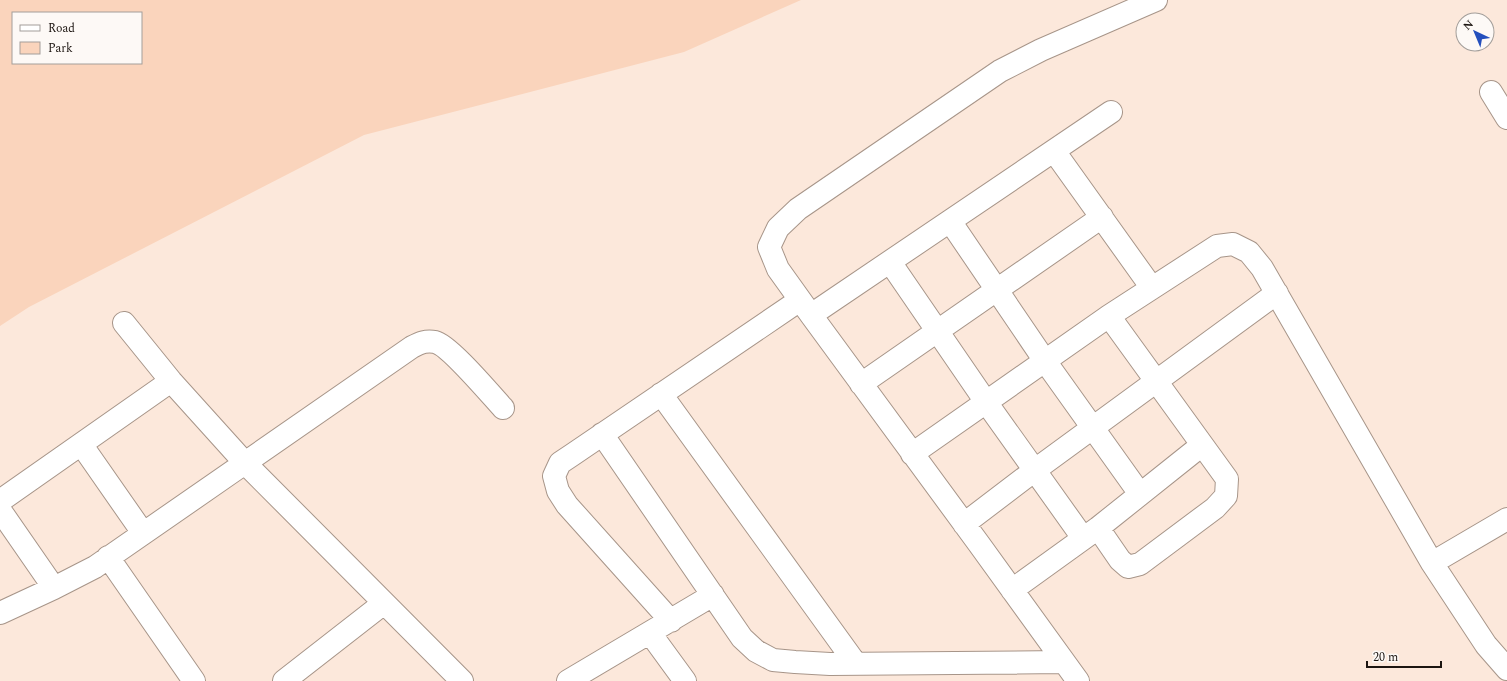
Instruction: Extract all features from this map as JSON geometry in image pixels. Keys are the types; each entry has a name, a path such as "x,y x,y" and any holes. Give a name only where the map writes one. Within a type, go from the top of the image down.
{"street":[{"path":"1078,681 805,307 778,269 769,247 778,228 798,209 1000,71 1041,50 1156,0"},
{"path":"1491,92 1507,118"},
{"path":"671,621 567,505 558,491 554,476 560,463 661,394 805,307 890,262 1111,112"},
{"path":"1054,150 1152,288"},
{"path":"861,384 1102,217"},
{"path":"950,221 1045,361 1140,494"},
{"path":"912,454 1109,316 1217,246 1233,244 1250,252 1262,268 1432,563 1477,632 1503,660"},
{"path":"890,262 986,402 1035,470 1091,533 1128,567 1140,564 1153,556 1215,508 1226,496 1228,479 1109,316"},
{"path":"964,524 1035,470 1277,293"},
{"path":"124,323 171,381 244,463 462,681"},
{"path":"0,613 54,588 95,566 412,347 424,341 437,342 449,350 503,408"},
{"path":"0,501 171,381"},
{"path":"661,394 856,664"},
{"path":"602,434 742,638 756,651 773,660 836,673 856,664 1064,662"},
{"path":"81,444 143,533"},
{"path":"1012,590 1091,533 1202,445"},
{"path":"0,510 54,588"},
{"path":"1432,563 1507,518"},
{"path":"108,557 194,681"},
{"path":"568,681 713,595"},
{"path":"284,681 384,603"},
{"path":"650,633 685,681"}],"green space":[{"path":"0,0 801,0 684,52 364,135 29,307 0,326"}]}
